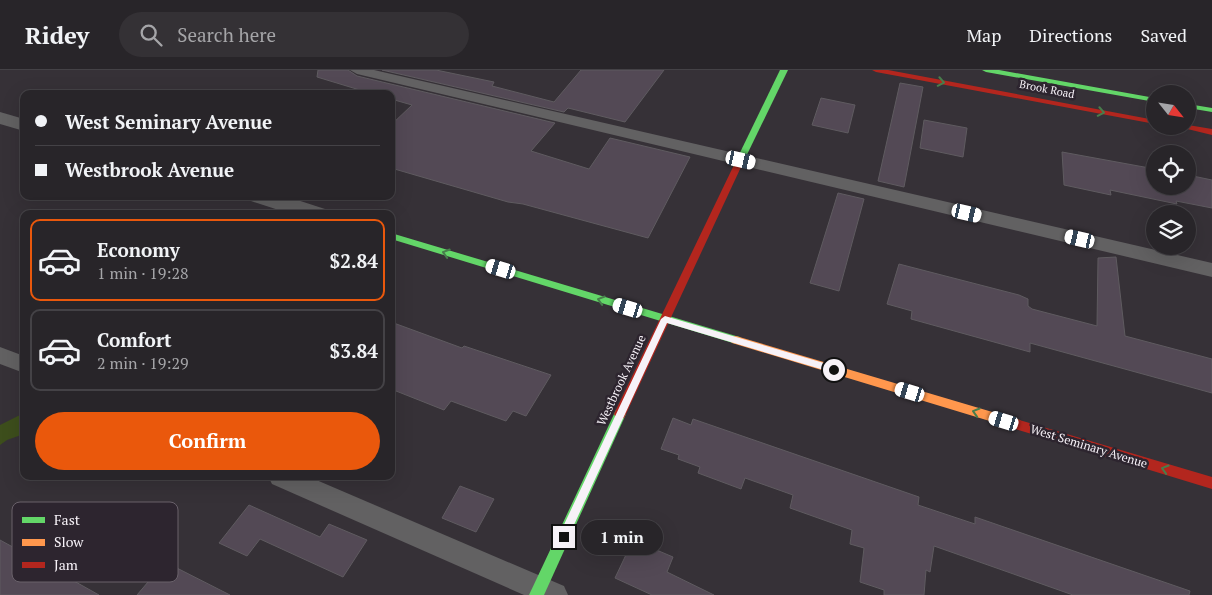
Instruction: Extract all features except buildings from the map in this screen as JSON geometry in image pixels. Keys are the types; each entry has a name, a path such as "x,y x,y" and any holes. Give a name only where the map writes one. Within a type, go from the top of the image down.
{"street":[{"name":"Westbrook Avenue","path":"544,593 665,319 784,70"},
{"name":"Brook Road","path":"876,70 1146,120"},
{"name":"Brook Road","path":"986,70 1146,98"},
{"path":"1196,107 1212,110"},
{"path":"0,118 20,124"},
{"path":"1196,129 1212,132"},
{"path":"272,200 304,210"},
{"name":"West Seminary Avenue","path":"395,237 1212,483"}],"lane":[{"path":"357,70 1212,270"},
{"path":"0,355 20,363"},
{"path":"289,480 544,593"}],"shaded area":[{"path":"20,415 20,435 0,445 0,425"}],"traffic: fast":[{"path":"737,167 784,70"},
{"path":"986,70 1146,98"},
{"path":"1196,107 1212,110"},
{"path":"395,237 736,340"},
{"path":"536,595 620,414"}],"traffic: slow":[{"path":"736,340 1016,424"}],"traffic: jam":[{"path":"876,70 1146,120"},
{"path":"1196,129 1212,132"},
{"path":"620,414 737,167"},
{"path":"1016,424 1212,483"}],"route":[{"path":"564,537 665,319 834,370"}]}
